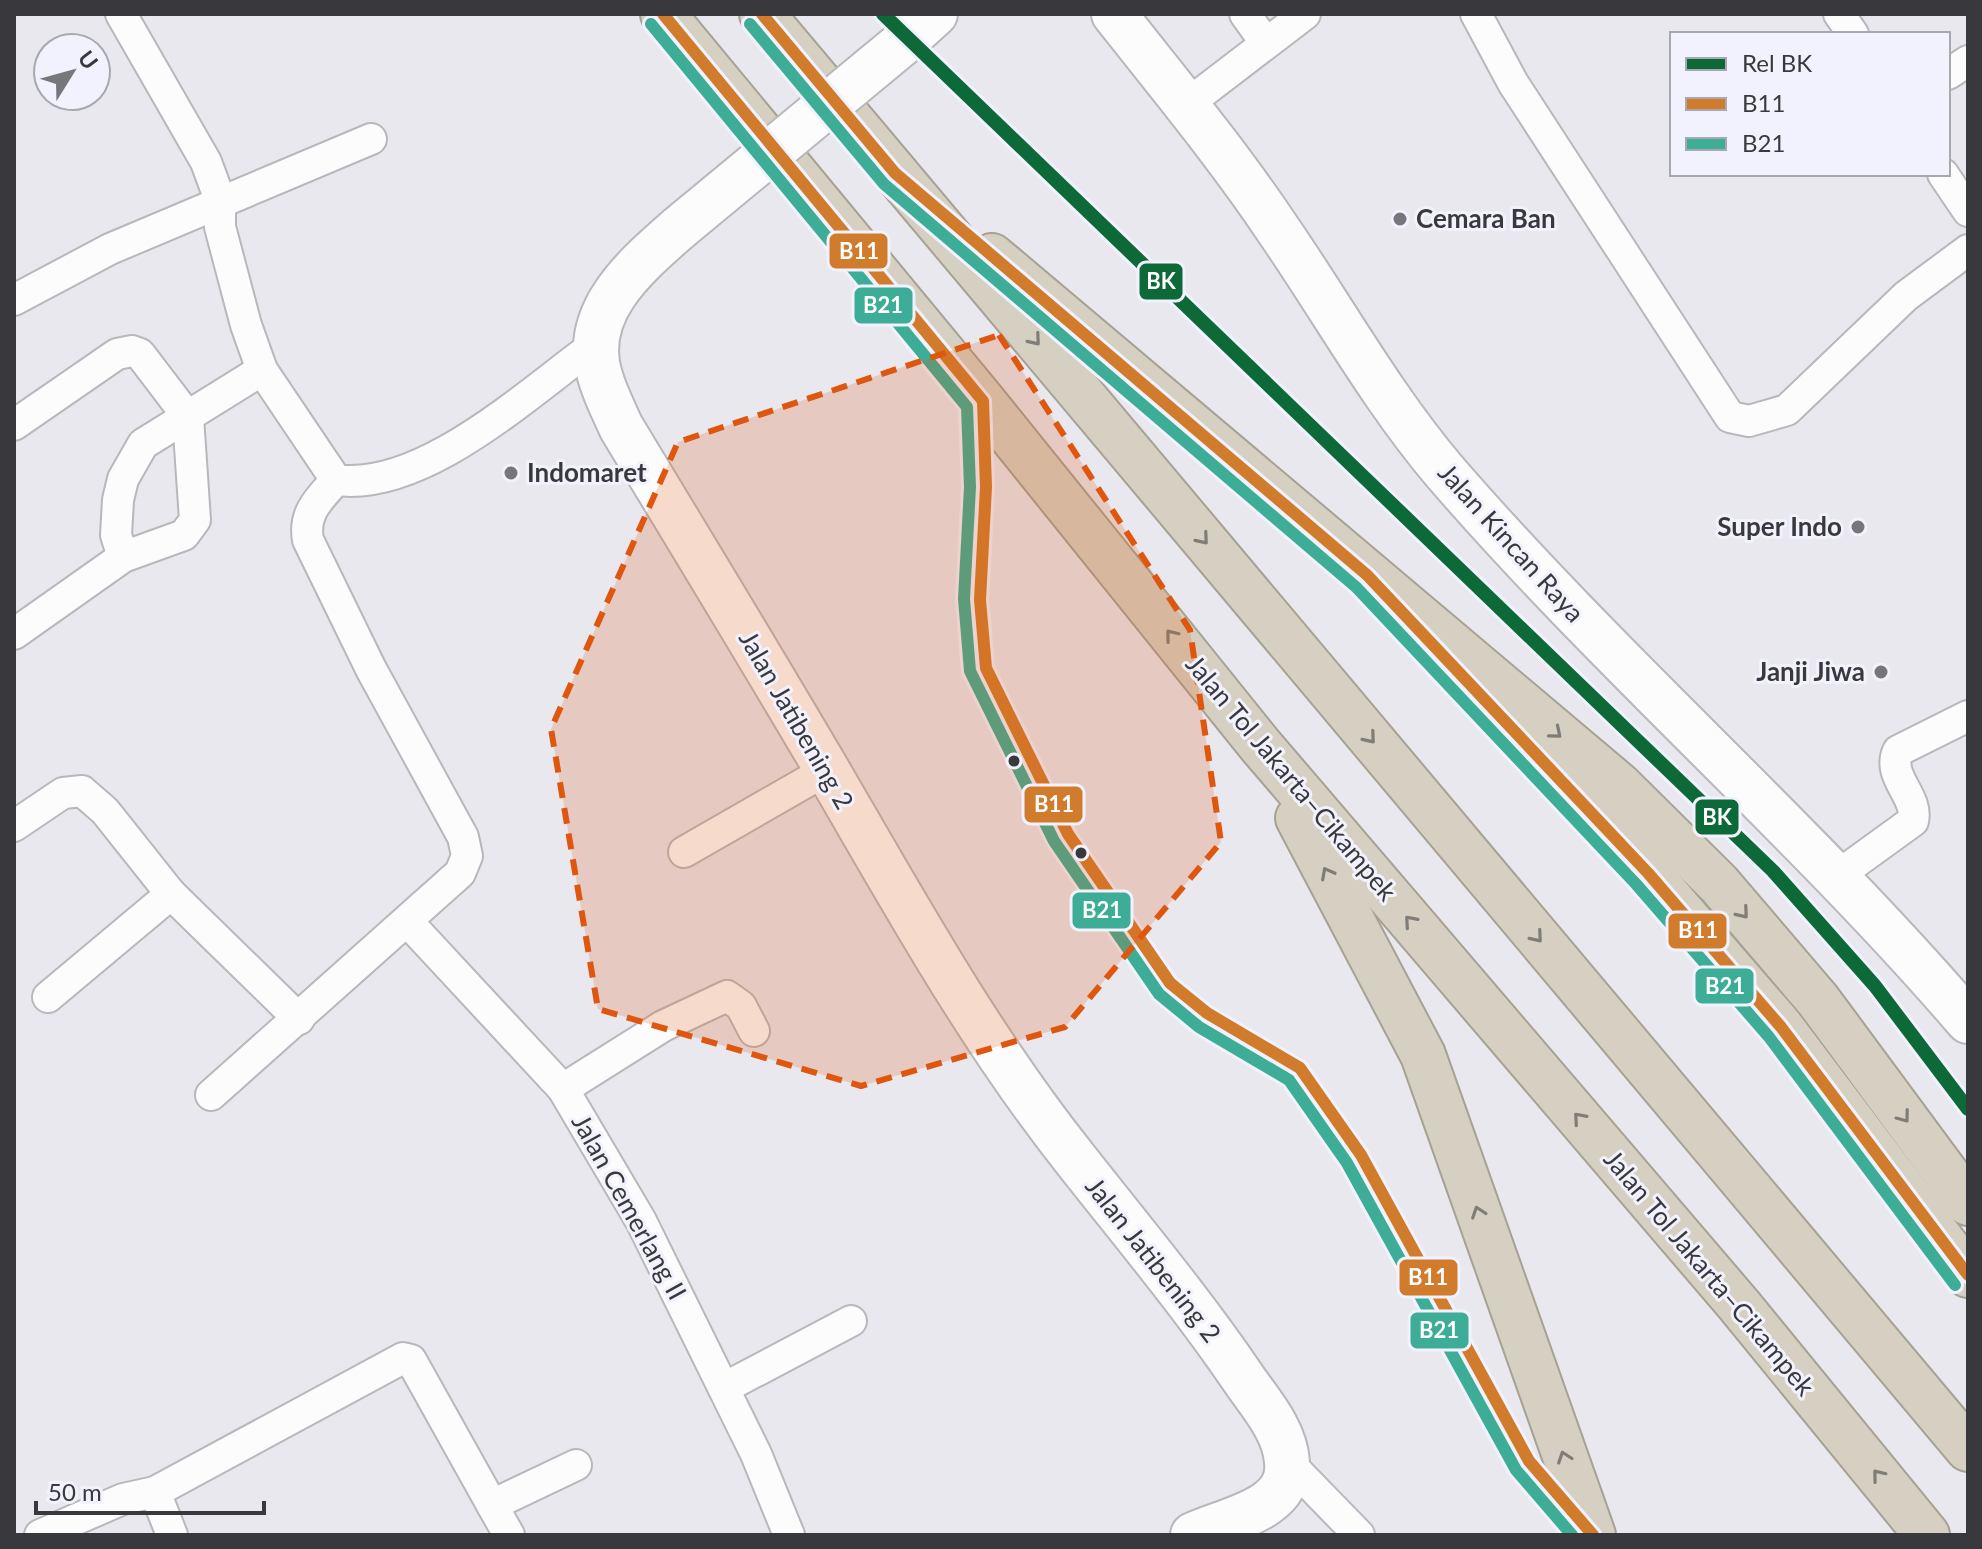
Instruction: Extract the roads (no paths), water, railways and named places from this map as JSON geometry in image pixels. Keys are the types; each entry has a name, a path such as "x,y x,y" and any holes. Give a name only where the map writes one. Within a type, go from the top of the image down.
{"highway":[{"name":"Jalan Tol Jakarta–Cikampek","path":"663,14 983,401 1260,745 1739,1305 1927,1535"},
{"path":"762,14 1968,1449"},
{"path":"895,173 1619,785 1719,884 1818,1000 1968,1203"},
{"path":"1367,575 1648,873 1781,1027 1968,1275"},
{"path":"1260,745 1423,1055 1593,1535"}],"main road":[{"name":"Jalan Jatibening 2","path":"935,14 679,228 616,289 596,344 599,374 621,427 827,770 891,885 971,1011 1069,1152 1160,1264 1232,1361 1274,1423 1288,1470"},
{"name":"Jalan Kincan Raya","path":"1114,14 1277,228 1399,413 1444,471 1609,651 1735,771 1837,876 1968,1021"},
{"path":"1193,1535 1257,1510 1276,1496 1288,1470"}],"street":[{"path":"121,14 206,162 220,200 220,227 246,325 262,370 336,480 358,483 391,477 437,459 596,344"},
{"path":"1245,14 1265,42"},
{"path":"1186,105 1305,14"},
{"path":"1476,14 1513,83 1730,417 1749,421 1787,410 1906,296 1968,250"},
{"path":"1839,14 1852,32"},
{"path":"1950,73 1968,61"},
{"path":"14,300 110,249 220,200 371,139"},
{"path":"1944,176 1968,211"},
{"path":"14,425 117,354 132,351 140,354 188,417 194,525 184,535 123,557 14,634"},
{"path":"123,557 116,535 123,479 143,444 262,370"},
{"path":"211,1095 460,873 467,856 463,837 371,669 308,540 305,522 314,504 336,480"},
{"path":"1837,876 1913,821 1915,813 1896,772 1894,760 1898,751 1968,716"},
{"path":"684,852 827,770"},
{"path":"14,826 63,793 82,791 105,811 171,894 299,1019"},
{"path":"48,997 171,894"},
{"name":"Jalan Cemerlang II","path":"407,921 563,1089 641,1221 756,1454 788,1535"},
{"path":"563,1089 663,1026 727,996 741,1006 754,1031"},
{"path":"724,1388 851,1321"},
{"path":"40,1535 123,1499 155,1492 403,1358 411,1360 509,1535"},
{"path":"492,1505 576,1465"},
{"path":"1288,1470 1359,1535"},
{"path":"155,1492 172,1535"}],"rail line":[{"name":"BK","path":"883,14 1773,871 1875,986 1968,1109"}],"place":[{"name":"Cemara Ban","path":"1400,219"},
{"name":"Indomaret","path":"511,473"},
{"name":"Super Indo","path":"1858,527"},
{"name":"Janji Jiwa","path":"1881,672"}]}
